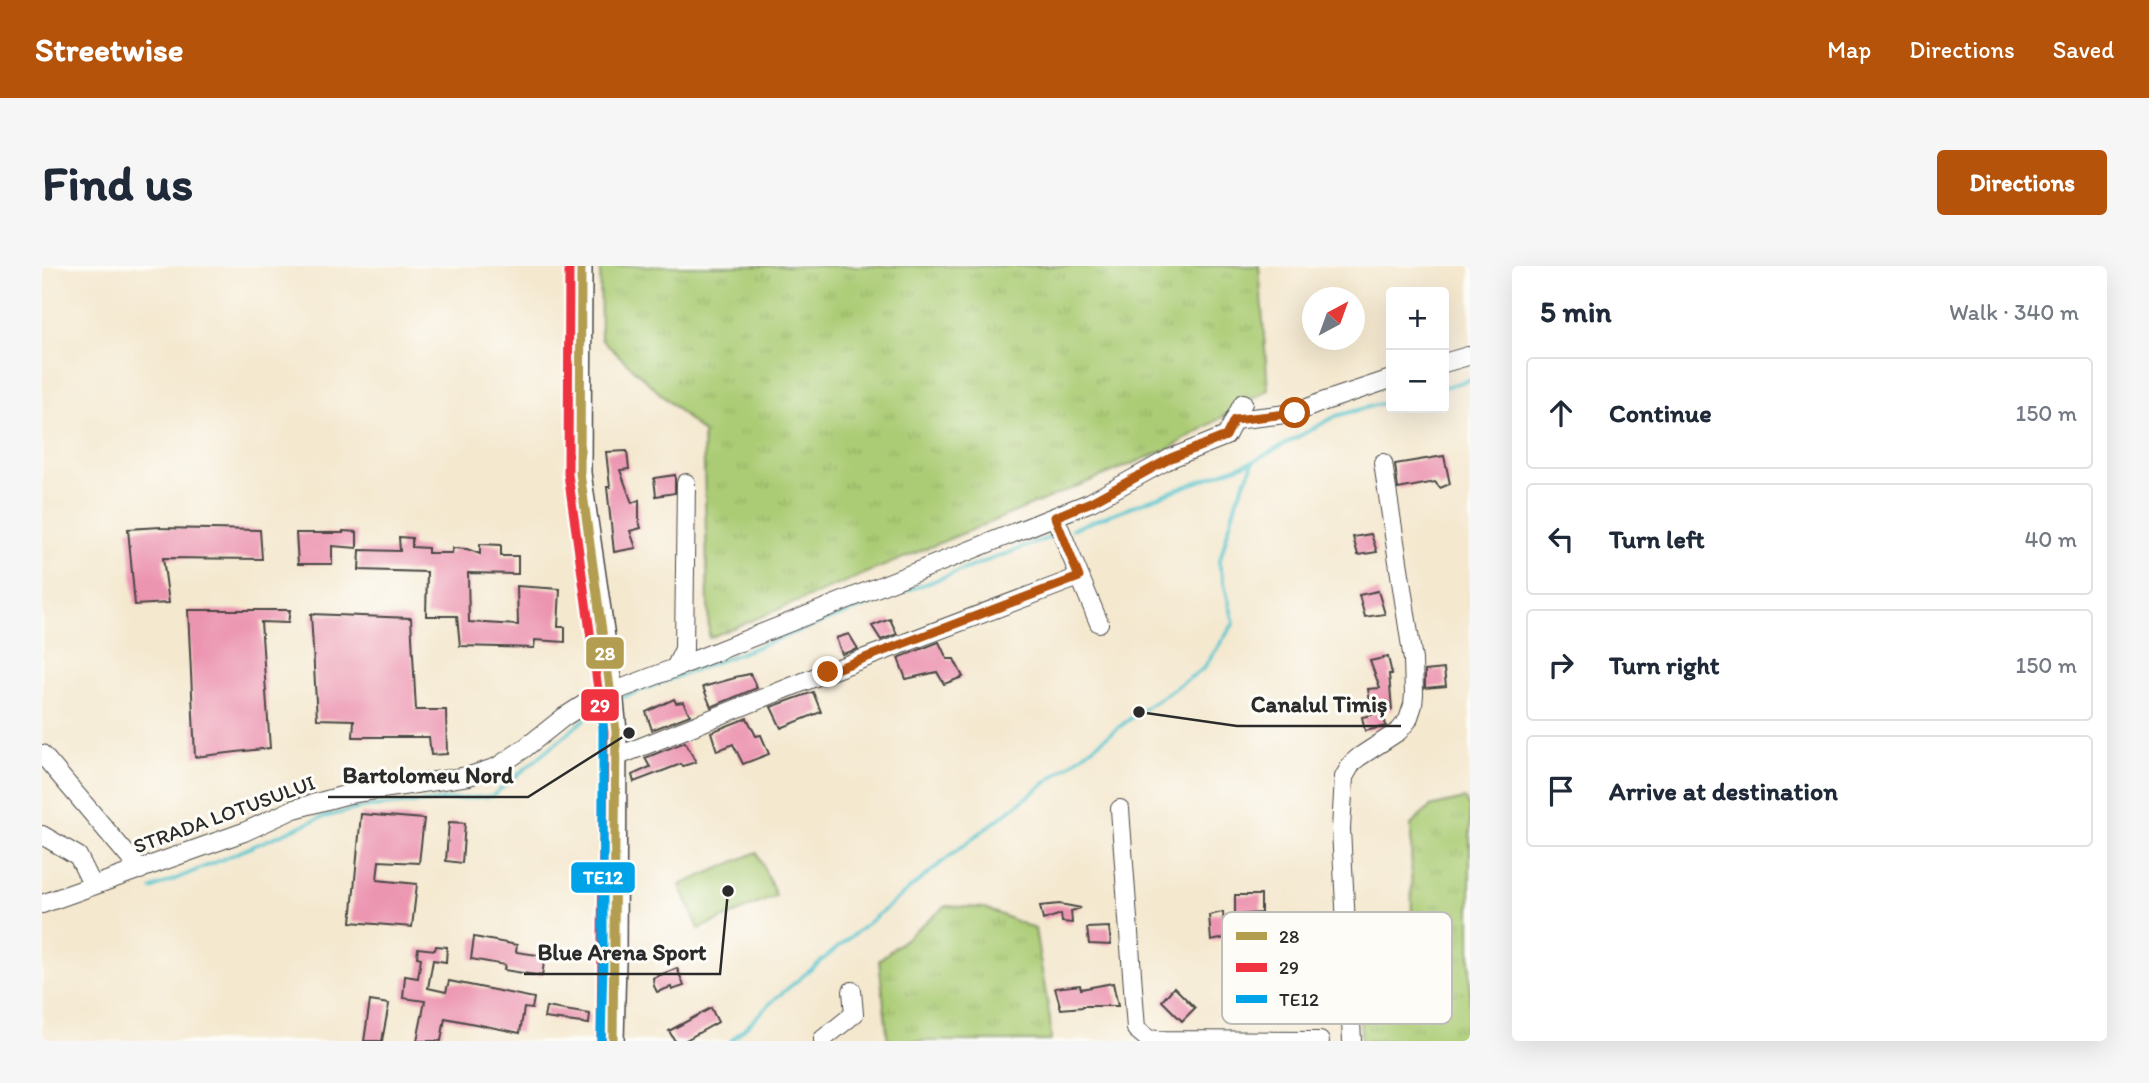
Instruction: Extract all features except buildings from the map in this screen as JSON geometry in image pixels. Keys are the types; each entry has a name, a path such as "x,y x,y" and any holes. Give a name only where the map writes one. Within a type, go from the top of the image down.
{"main road":[{"path":"581,266 580,473 612,692 616,757 613,1041"}],"street":[{"path":"1449,362 1468,356"},
{"path":"1234,420 1295,413 1386,381"},
{"path":"1234,420 1243,402"},
{"name":"STRADA LOTUSULUI","path":"42,904 244,832 294,809 349,794 469,776 497,767 589,701 1091,502 1171,458 1226,436 1234,420"},
{"path":"1345,912 1341,829 1344,777 1359,757 1399,731 1408,720 1413,705 1413,660 1383,463"},
{"path":"675,668 684,649 686,483"},
{"path":"1055,517 1099,623"},
{"path":"616,757 828,672 1079,577"},
{"path":"42,754 140,870"},
{"path":"1120,808 1134,1017 1136,1029 1140,1034 1158,1041 1320,1041"},
{"path":"42,835 78,856 93,886"},
{"path":"823,1041 854,1014 852,991"}],"green space":[{"path":"600,266 1259,266 1268,390 1170,448 709,638 703,433 601,339"},
{"path":"1464,799 1470,808 1470,1041 1361,1041 1361,1024 1452,1024 1452,912 1412,912 1411,825 1430,807"},
{"path":"757,852 776,896 699,929 680,885"},
{"path":"946,906 985,908 1035,929 1050,1019 1051,1041 888,1041 879,960"}],"waterway":[{"path":"1449,386 1470,380"},
{"path":"731,1041 776,998 951,855 1139,712 1203,669 1234,623 1219,563 1237,499 1254,461 1336,416 1386,402"},
{"path":"1072,529 1253,461"},
{"path":"623,697 1051,537"},
{"path":"152,889 320,818 361,808 492,796 602,705"}],"transit line":[{"name":"29","path":"569,266 568,474 604,732 601,1041"},
{"name":"28","path":"581,266 580,473 616,731 613,1041"},
{"name":"TE12","path":"601,1041 603,714"}],"place":[{"name":"Canalul Timiș","path":"1139,712"},
{"name":"Bartolomeu Nord","path":"629,733"},
{"name":"Blue Arena Sport","path":"728,891"}],"route":[{"path":"828,672 1079,577 1055,517 1091,502 1171,458 1226,436 1234,420 1295,413"}]}
